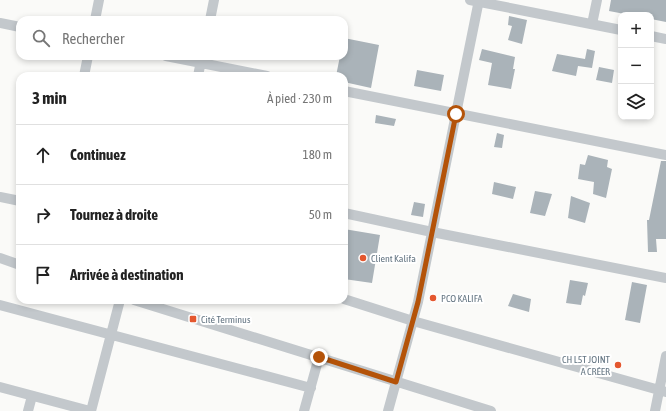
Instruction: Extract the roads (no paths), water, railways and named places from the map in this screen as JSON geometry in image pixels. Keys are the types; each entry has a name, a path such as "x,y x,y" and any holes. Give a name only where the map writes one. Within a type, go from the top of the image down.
{"street":[{"path":"96,16 99,0"},
{"path":"211,16 214,0"},
{"path":"592,24 597,0"},
{"path":"388,411 418,302 456,114 475,1 618,29"},
{"path":"0,23 16,26"},
{"path":"654,37 666,39"},
{"path":"85,72 87,60"},
{"path":"199,72 202,60"},
{"path":"206,60 252,72"},
{"path":"348,92 666,155"},
{"path":"0,198 16,200"},
{"path":"348,214 666,278"},
{"path":"0,258 16,263"},
{"path":"348,300 413,321 663,391"},
{"path":"0,387 90,411 119,304"},
{"path":"147,304 491,411"},
{"path":"0,305 311,388"},
{"path":"655,411 663,391 666,356"},
{"path":"304,411 319,357"},
{"path":"28,411 32,396"}],"place":[{"name":"Client Kalifa","path":"363,258"},
{"name":"PCO KALIFA","path":"433,298"},
{"name":"Cité Terminus","path":"193,319"},
{"name":"CH L5T JOINT A CRÉER","path":"618,365"}]}
